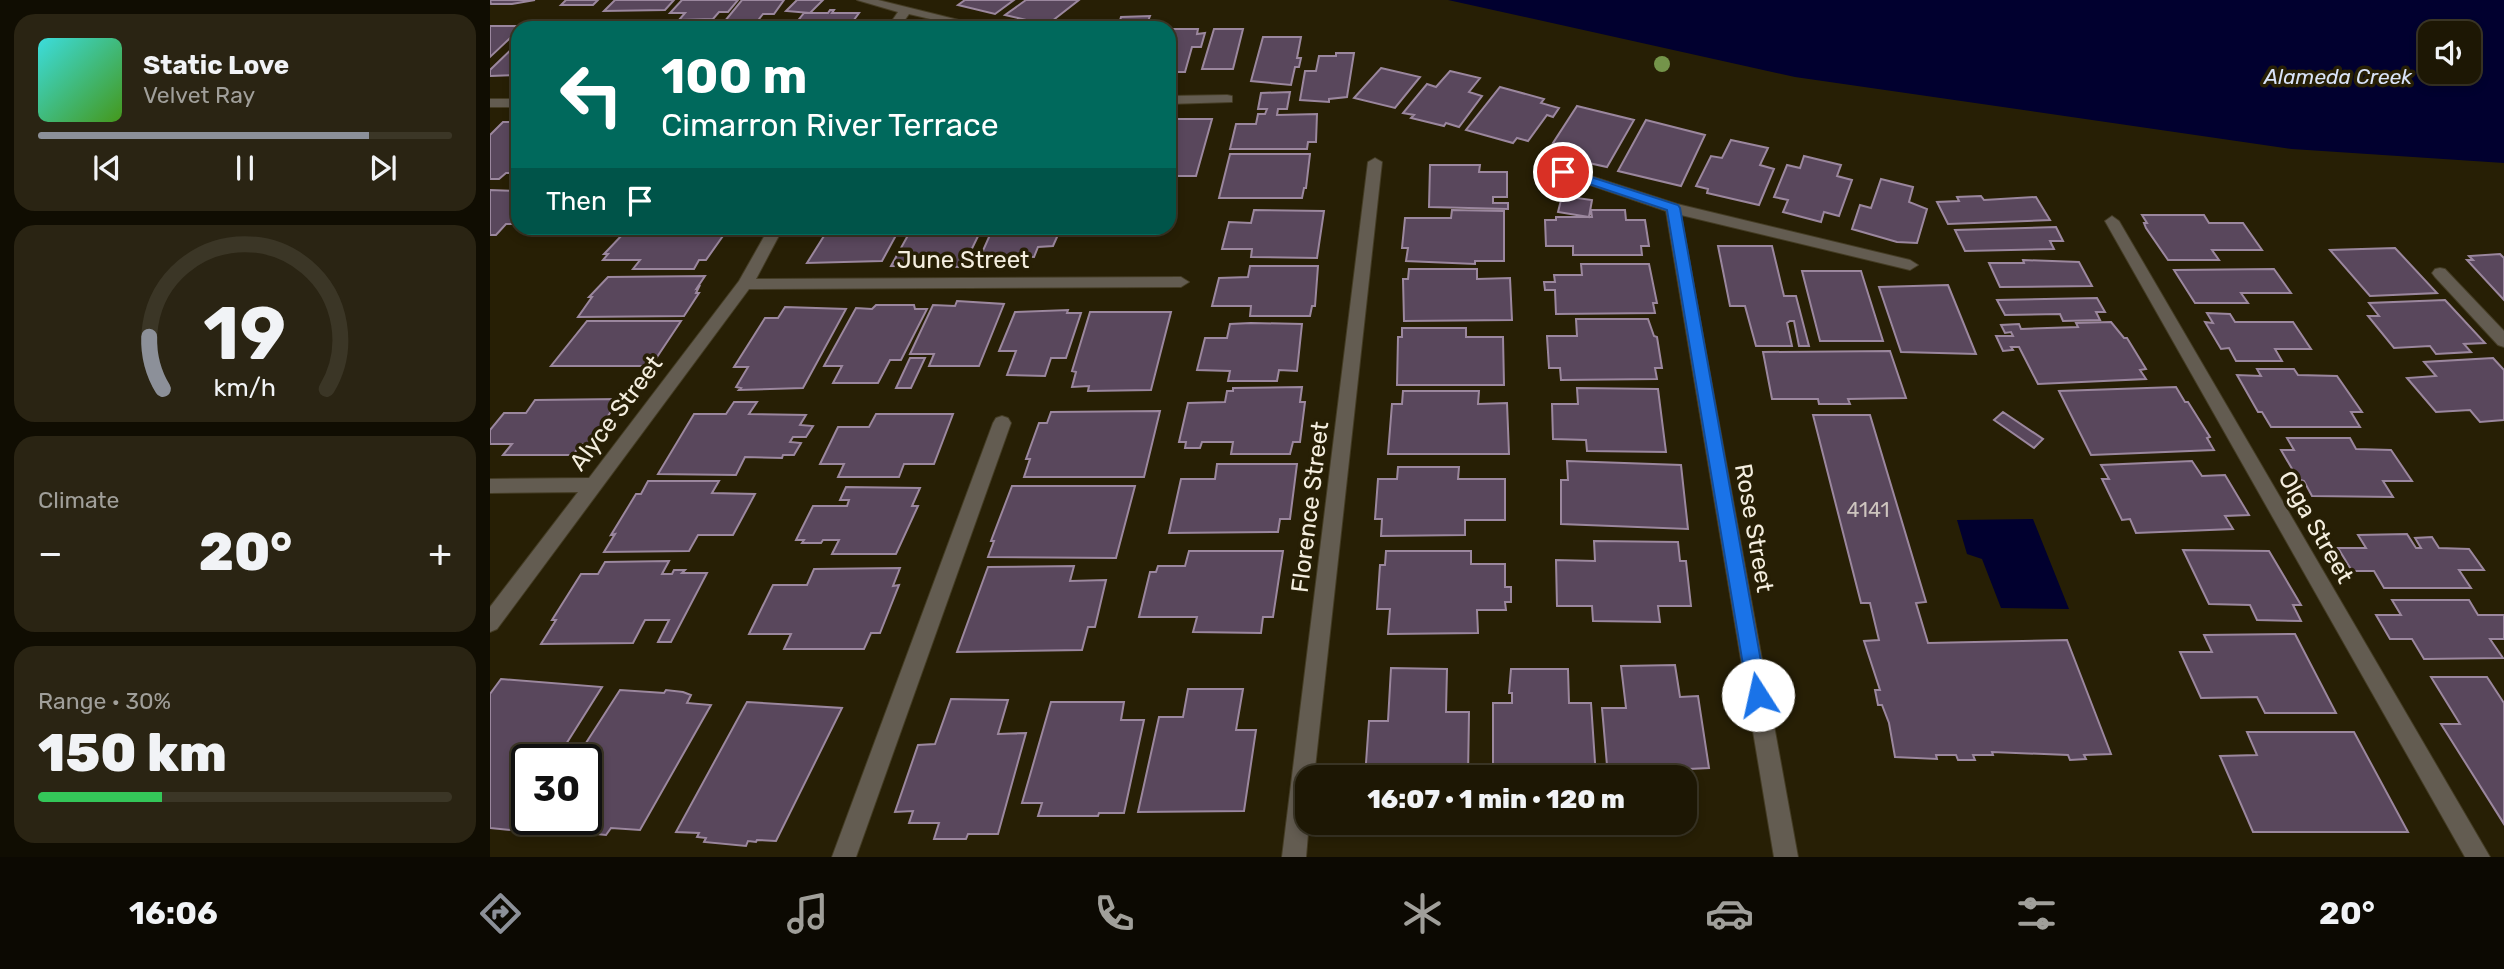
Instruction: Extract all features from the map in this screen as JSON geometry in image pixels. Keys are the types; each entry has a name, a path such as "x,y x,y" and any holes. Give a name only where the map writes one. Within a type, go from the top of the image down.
{"street":[{"path":"863,0 950,21"},
{"path":"898,21 904,12"},
{"path":"1176,100 1227,99"},
{"path":"490,103 511,103"},
{"name":"Florence Street","path":"1294,857 1375,162"},
{"path":"1563,172 1673,208 1910,265"},
{"name":"Rose Street","path":"1673,208 1786,857"},
{"name":"Olga Street","path":"2112,221 2478,857"},
{"name":"Alyce Street","path":"490,623 745,284 772,235"},
{"path":"2440,273 2504,341"},
{"name":"June Street","path":"745,284 1181,282"},
{"path":"844,857 1002,423"},
{"path":"490,486 596,485"}],"water":[{"name":"Alameda Creek","path":"1448,0 2504,0 2504,163 2292,149 1795,77"},
{"path":"2033,519 2069,609 2001,608 1982,559 1967,554 1957,520"}],"building":[{"path":"490,0 535,0 491,4"},
{"path":"566,0 598,0 593,5 561,5"},
{"path":"615,0 674,0 665,10 604,11"},
{"path":"682,0 738,0 728,12 719,12 713,19 679,20 685,13 670,13"},
{"path":"742,0 784,0 774,14 763,14 758,21 725,21"},
{"path":"797,0 823,0 810,13 786,11"},
{"path":"965,0 1014,0 995,14 958,5"},
{"path":"1026,0 1079,0 1052,21 1030,21 1005,15"},
{"path":"834,10 832,13 859,13 853,21 798,21 804,13 828,13"},
{"path":"1150,16 1148,21 1120,21 1121,17"},
{"path":"490,26 511,26 511,37 490,57"},
{"path":"1176,29 1198,29 1197,34 1205,33 1201,47 1192,47 1185,72 1176,72"},
{"path":"1214,29 1243,29 1233,69 1202,69"},
{"path":"1263,37 1301,37 1297,58 1301,58 1299,67 1295,67 1291,85 1251,81"},
{"path":"511,50 511,75 490,76 490,70"},
{"path":"1336,53 1354,53 1347,97 1329,99 1329,102 1300,100 1305,71 1316,71 1319,56 1336,56"},
{"path":"1381,68 1420,77 1395,108 1354,98"},
{"path":"1450,71 1480,78 1469,92 1482,96 1459,127 1411,118 1414,115 1403,113 1427,84 1436,87"},
{"path":"1500,87 1544,99 1541,103 1559,108 1553,117 1547,115 1528,141 1517,138 1513,143 1466,130"},
{"path":"1290,92 1287,109 1278,109 1277,115 1317,114 1316,142 1308,142 1307,149 1230,149 1236,124 1256,124 1258,114 1265,114 1267,109 1258,109 1261,93"},
{"path":"1577,106 1634,120 1607,167 1557,156 1563,146 1553,143"},
{"path":"1176,119 1212,119 1196,176 1176,176"},
{"path":"1646,120 1705,135 1681,186 1618,171"},
{"path":"503,122 511,122 511,173 506,173 499,179 490,179 490,135"},
{"path":"1731,140 1768,148 1760,165 1774,169 1759,205 1707,193 1708,189 1696,186 1711,156 1722,158"},
{"path":"1230,154 1310,154 1306,188 1302,198 1219,198"},
{"path":"1804,156 1841,165 1837,176 1852,180 1839,216 1824,212 1821,222 1783,212 1788,200 1774,197 1787,165 1800,168"},
{"path":"1430,165 1480,165 1479,172 1507,172 1507,197 1493,197 1493,203 1508,203 1508,209 1429,207"},
{"path":"1881,179 1913,187 1909,202 1927,209 1917,243 1897,242 1852,229 1860,205 1871,208"},
{"path":"490,190 511,191 511,224 506,224 496,235 490,235"},
{"path":"1562,196 1592,200 1589,217 1558,212"},
{"path":"1981,196 1984,200 2036,197 2050,220 1948,224 1937,202 1959,201 1957,197"},
{"path":"1254,210 1324,211 1317,258 1251,257 1252,249 1222,249 1229,222 1251,223"},
{"path":"1452,210 1504,211 1504,261 1475,261 1475,264 1406,261 1408,248 1402,248 1405,218 1451,218"},
{"path":"1591,210 1625,210 1626,220 1645,220 1649,246 1641,246 1642,255 1573,255 1573,246 1546,246 1545,220 1556,220 1556,217 1592,217"},
{"path":"2142,215 2204,215 2209,223 2243,223 2262,250 2212,250 2219,260 2168,260 2146,228 2144,223 2147,223"},
{"path":"2056,227 2063,241 2050,241 2054,249 1965,251 1955,230"},
{"path":"622,235 724,235 706,260 699,260 694,269 633,269 640,260 603,260 608,254 604,254"},
{"path":"825,235 896,235 882,261 807,263"},
{"path":"908,235 979,235 963,267 891,266"},
{"path":"990,235 1058,235 1053,246 1038,247 1034,257 981,255"},
{"path":"1718,246 1772,246 1784,296 1796,296 1809,346 1799,346 1794,321 1790,321 1787,323 1792,346 1756,346 1745,306 1730,306"},
{"path":"2395,248 2437,293 2370,296 2330,250"},
{"path":"2500,254 2504,258 2504,300 2467,260 2473,260 2469,256"},
{"path":"2023,260 2079,262 2092,286 2000,287 1989,263 2024,263"},
{"path":"1581,264 1649,264 1657,303 1653,303 1655,313 1556,314 1555,290 1545,290 1544,282 1555,282 1554,275 1582,275"},
{"path":"1250,266 1318,266 1315,306 1312,306 1310,316 1250,316 1251,306 1212,306 1219,278 1248,277"},
{"path":"1409,269 1477,269 1477,279 1510,278 1512,320 1404,321 1403,279 1408,279"},
{"path":"2274,269 2291,293 2241,293 2248,303 2195,303 2174,270"},
{"path":"1802,271 1861,271 1883,341 1820,341"},
{"path":"705,276 697,288 699,287 696,293 699,293 684,316 578,317 592,297 589,297 608,277"},
{"path":"1948,285 1976,354 1901,352 1879,287"},
{"path":"2097,298 2105,312 2096,312 2100,320 2063,321 2060,314 2005,315 1997,300"},
{"path":"2445,300 2485,343 2464,344 2471,352 2436,354 2430,346 2394,348 2368,316 2379,316 2369,303"},
{"path":"957,301 1004,304 979,366 929,366 934,354 910,354 933,305 955,306"},
{"path":"876,305 914,305 915,309 927,309 901,360 890,360 878,383 833,383 842,366 824,366 856,308 872,309"},
{"path":"785,307 846,309 803,388 739,390 741,388 736,387 748,367 734,367 765,318 778,318"},
{"path":"1068,310 1067,313 1081,313 1066,358 1051,358 1045,376 1007,375 1016,351 999,351 1015,312"},
{"path":"1090,312 1171,312 1151,390 1088,391 1089,386 1072,387 1076,372 1072,371"},
{"path":"2207,313 2230,314 2235,322 2293,322 2311,349 2275,349 2282,361 2236,361 2229,348 2221,349 2205,322 2213,323"},
{"path":"1576,319 1648,319 1654,336 1657,337 1662,368 1655,368 1657,379 1561,380 1560,368 1549,368 1547,336 1577,336"},
{"path":"587,321 681,321 651,366 551,366"},
{"path":"2111,322 2124,338 2127,338 2146,369 2140,370 2146,379 2038,384 2019,347 2003,351 1996,336 2013,336 2011,332 2005,333 2001,325 2019,324 2021,329 2078,327 2076,323"},
{"path":"1230,324 1302,324 1297,371 1279,370 1277,381 1228,381 1230,371 1197,370 1205,338 1227,338"},
{"path":"1402,328 1466,328 1466,337 1503,337 1504,385 1397,385 1398,337 1402,337"},
{"path":"1890,351 1906,398 1848,399 1850,404 1819,404 1818,399 1772,399 1763,352"},
{"path":"910,358 925,358 911,388 896,388"},
{"path":"2493,358 2504,370 2504,420 2480,422 2470,410 2436,412 2407,378 2436,376 2424,362"},
{"path":"2257,369 2294,369 2298,375 2337,376 2362,412 2351,412 2360,427 2271,427 2262,412 2258,412 2237,375 2261,376"},
{"path":"1302,387 1300,402 1305,402 1300,442 1293,442 1290,454 1231,454 1233,442 1202,442 1200,448 1185,448 1186,442 1179,442 1188,403 1225,402 1227,391 1233,391 1233,388"},
{"path":"2176,387 2210,437 2207,438 2214,450 2091,455 2059,391"},
{"path":"1577,388 1658,389 1666,452 1587,451 1586,440 1553,439 1552,404 1578,404"},
{"path":"1403,391 1479,391 1478,404 1507,403 1509,454 1388,454 1392,404 1402,404"},
{"path":"619,399 590,444 581,444 573,455 503,455 512,444 490,444 490,430 504,413 526,413 535,400"},
{"path":"734,402 757,402 749,414 806,415 800,425 813,426 806,437 793,437 790,442 801,443 794,455 783,455 782,458 745,457 736,475 658,474 694,414 726,414"},
{"path":"1160,411 1144,477 1024,477 1030,459 1026,459 1039,423 1047,423 1051,412"},
{"path":"2003,412 2043,439 2034,448 1994,420"},
{"path":"876,414 953,414 934,464 904,464 899,477 838,477 844,464 820,464 838,427 869,427"},
{"path":"1813,415 1870,415 1926,602 1916,603 1928,643 2067,640 2111,754 2084,755 2086,759 2070,760 2068,755 1992,752 1993,755 1973,755 1975,760 1958,760 1956,755 1936,755 1937,759 1895,757 1889,723 1882,705 1878,705 1875,690 1880,690 1864,641 1879,640 1870,603 1861,603"},
{"path":"2287,438 2350,438 2356,449 2391,450 2412,481 2383,481 2393,497 2312,496 2304,481 2298,479 2281,450 2294,450"},
{"path":"1567,461 1681,465 1688,529 1561,524 1561,480 1568,480"},
{"path":"2192,461 2202,476 2225,475 2249,515 2225,516 2233,529 2136,533 2130,519 2122,520 2102,479 2109,479 2101,465"},
{"path":"1217,464 1297,464 1290,519 1280,519 1278,532 1169,533 1181,479 1215,479"},
{"path":"1398,467 1459,467 1458,479 1505,479 1505,520 1465,520 1465,535 1381,536 1382,519 1375,519 1378,479 1397,479"},
{"path":"648,481 719,481 712,493 755,494 733,535 698,535 689,551 604,552 636,494 641,494"},
{"path":"1012,486 1135,486 1116,558 988,557 994,541 991,541"},
{"path":"846,487 920,488 912,506 918,506 896,554 832,554 839,540 802,543 804,540 796,540 813,506 847,506 849,500 840,500"},
{"path":"2407,534 2416,548 2421,548 2415,538 2432,537 2439,548 2469,549 2484,570 2459,570 2471,588 2384,588 2374,571 2352,571 2338,548 2366,548 2358,535"},
{"path":"1594,541 1678,542 1680,561 1686,561 1691,606 1658,606 1660,622 1593,621 1592,606 1557,606 1556,560 1595,561"},
{"path":"2183,550 2269,551 2301,605 2293,605 2301,621 2257,620 2250,605 2209,604"},
{"path":"1189,551 1283,551 1273,617 1263,617 1261,633 1193,632 1197,617 1139,617 1150,572 1156,572 1158,566 1185,566"},
{"path":"1386,551 1471,551 1471,564 1505,564 1505,587 1511,587 1511,602 1505,602 1506,610 1477,610 1478,633 1388,634 1390,609 1377,609 1380,565 1385,565"},
{"path":"669,561 662,574 672,574 674,570 685,570 682,573 707,573 671,642 658,642 669,620 645,620 633,643 541,644 556,620 552,620 581,574 598,574 605,562"},
{"path":"1074,566 1070,581 1106,580 1095,627 1088,627 1082,650 957,652 988,567"},
{"path":"900,568 893,586 899,585 880,633 871,633 864,649 784,649 791,634 749,634 773,585 807,585 814,569"},
{"path":"2392,600 2469,600 2478,615 2504,615 2504,639 2490,639 2503,658 2424,659 2412,639 2390,639 2376,615 2401,615"},
{"path":"2295,634 2336,713 2265,713 2257,697 2201,698 2180,652 2212,652 2204,635"},
{"path":"1675,665 1680,697 1698,696 1709,768 1697,769 1697,765 1607,765 1602,708 1626,708 1621,666"},
{"path":"1391,668 1447,669 1446,712 1469,712 1468,765 1366,765 1369,721 1388,721"},
{"path":"1511,669 1568,669 1569,703 1591,703 1595,765 1493,765 1493,703 1512,703 1512,693 1509,693"},
{"path":"2431,677 2487,677 2504,703 2504,824 2441,724 2460,724"},
{"path":"501,679 602,687 566,744 511,744 511,830 490,828 490,694"},
{"path":"1188,689 1243,689 1236,730 1256,730 1244,811 1138,812 1159,717 1183,717"},
{"path":"620,690 683,692 691,695 687,703 711,705 640,830 611,828 606,835 602,835 602,744 585,744"},
{"path":"951,699 1008,700 998,734 1026,733 998,834 968,834 966,839 934,839 939,823 909,823 913,811 895,812 918,745 935,744"},
{"path":"747,702 842,708 776,841 748,841 746,846 704,842 706,838 697,837 699,833 676,832"},
{"path":"1051,702 1124,702 1121,720 1144,720 1124,813 1038,816 1042,803 1022,803"},
{"path":"2247,732 2354,732 2408,832 2253,832 2220,756 2257,755"}],"route":[{"path":"1563,172 1673,208 1758,695"}]}
